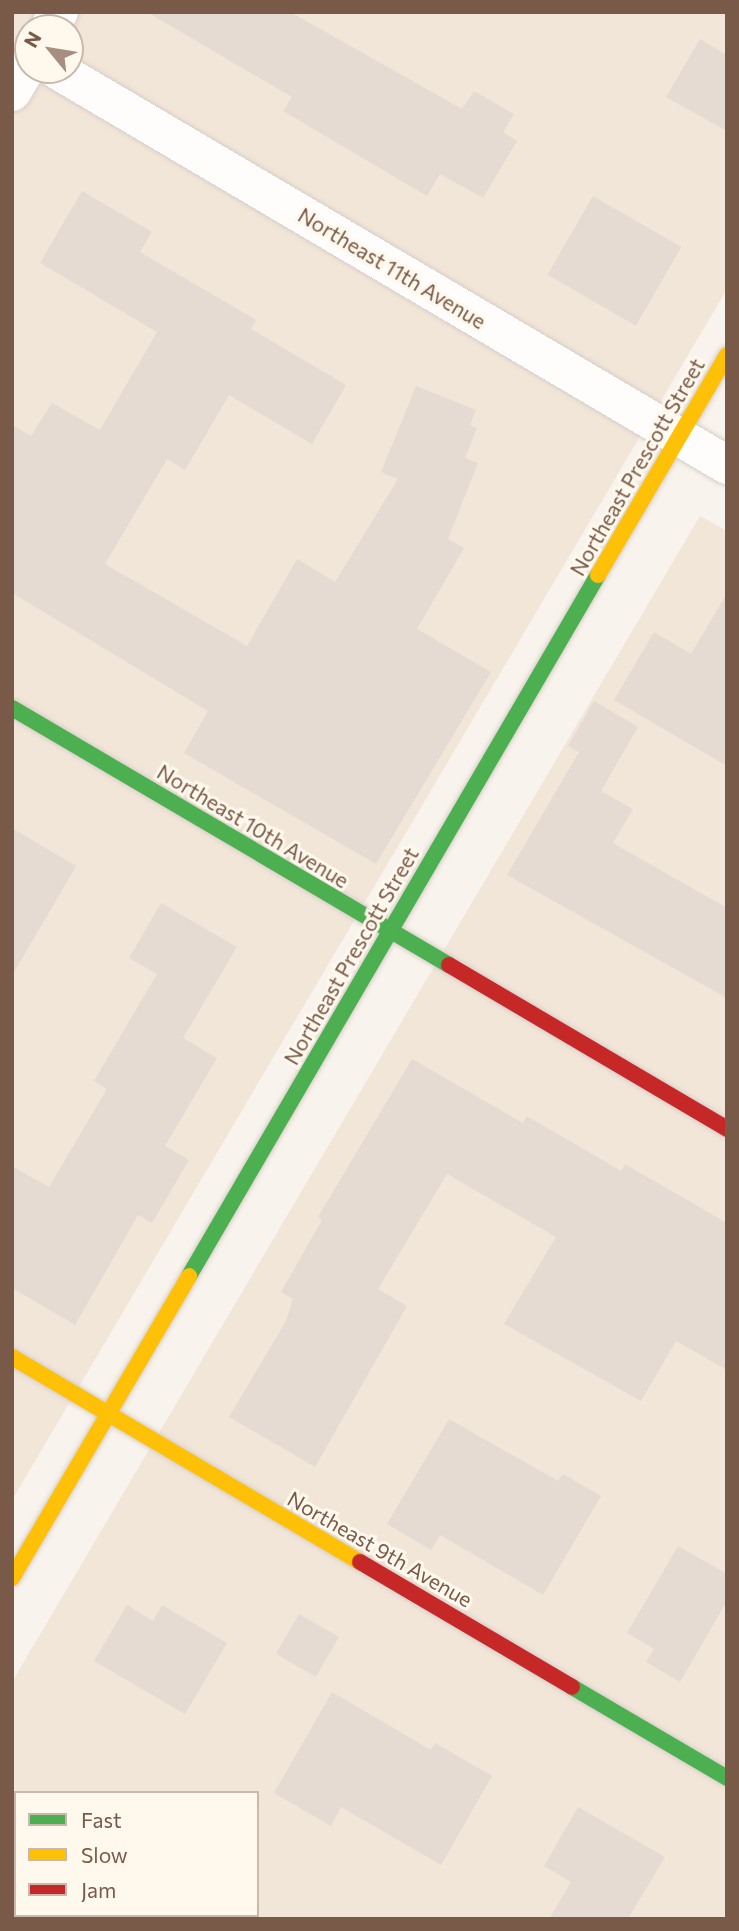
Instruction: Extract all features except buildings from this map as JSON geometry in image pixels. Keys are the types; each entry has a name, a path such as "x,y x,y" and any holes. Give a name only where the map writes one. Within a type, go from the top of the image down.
{"street":[{"name":"Northeast 11th Avenue","path":"81,84 727,465"},
{"name":"Northeast Prescott Street","path":"12,1578 727,355"},
{"name":"Northeast 10th Avenue","path":"12,708 727,1129"},
{"name":"Northeast 9th Avenue","path":"12,1357 727,1778"}],"shaded area":[{"path":"12,12 727,12 727,289 12,1500"},
{"path":"700,516 727,531 727,1919 12,1919 12,1682"}],"traffic: fast":[{"path":"189,1276 598,575"},
{"path":"12,708 449,965"},
{"path":"572,1687 727,1778"}],"traffic: slow":[{"path":"598,575 727,355"},
{"path":"12,1578 189,1276"},
{"path":"12,1357 360,1562"}],"traffic: jam":[{"path":"449,965 727,1129"},
{"path":"360,1562 572,1687"}]}
